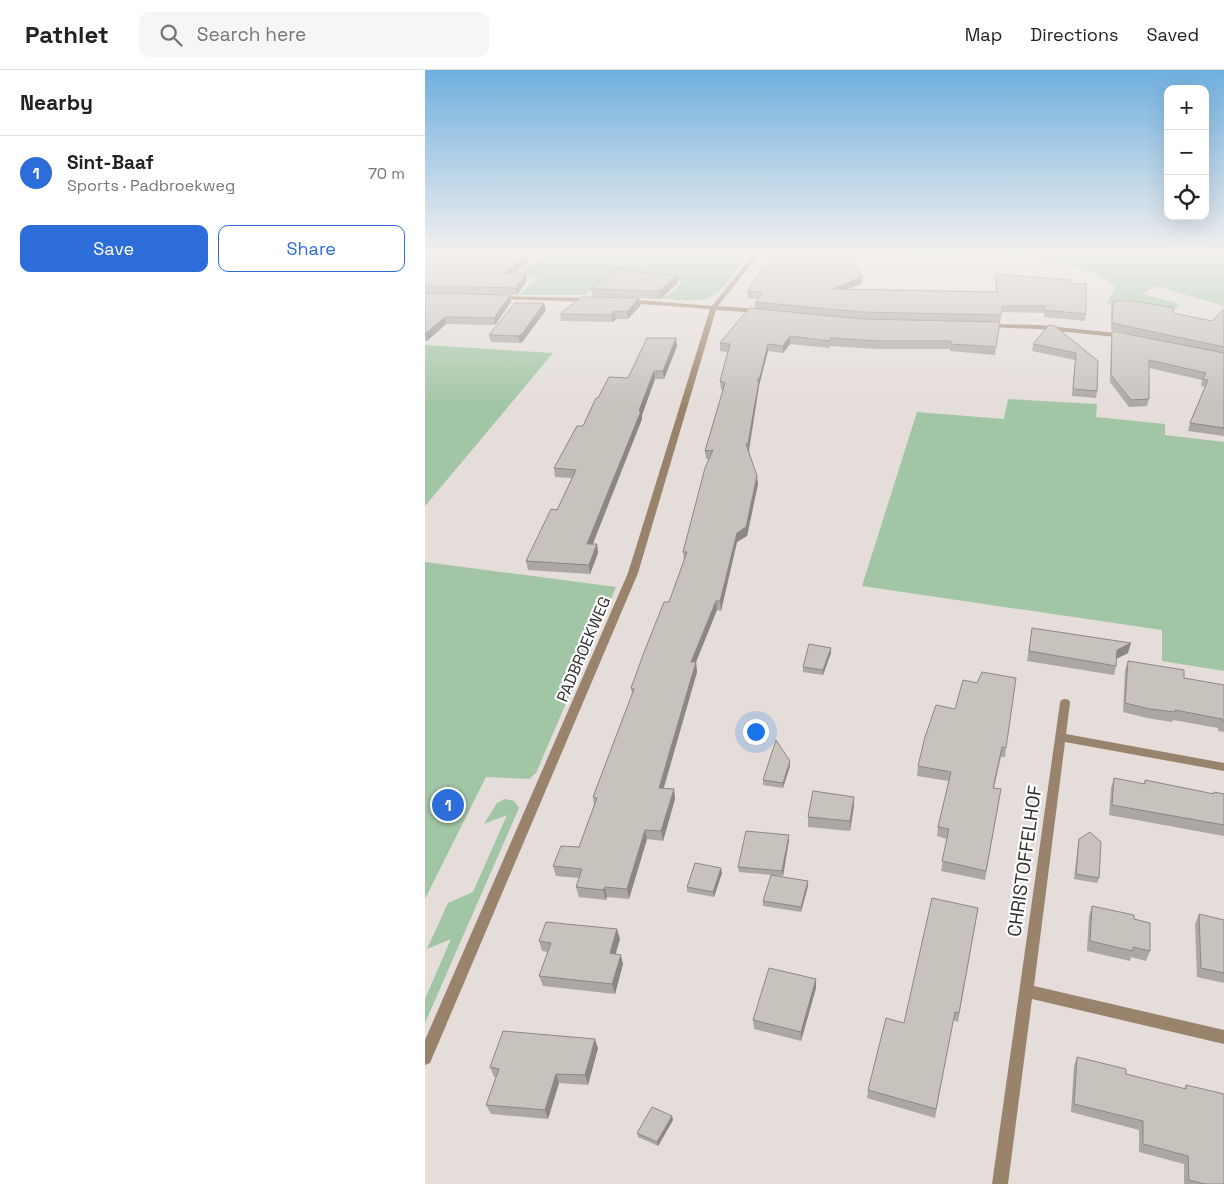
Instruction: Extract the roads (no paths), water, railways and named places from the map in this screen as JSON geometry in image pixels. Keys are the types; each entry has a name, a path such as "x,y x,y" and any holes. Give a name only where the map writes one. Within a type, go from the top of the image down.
{"street":[{"path":"672,304 763,312"},
{"name":"PADBROEKWEG","path":"425,1058 633,573 717,304"},
{"path":"982,326 1039,328 1129,337"},
{"name":"CHRISTOFFELHOF","path":"1000,1184 1062,737 1065,703"},
{"path":"1062,737 1224,767"},
{"path":"1027,991 1224,1037"}],"place":[{"name":"Sint-Baaf","path":"448,805"}]}
